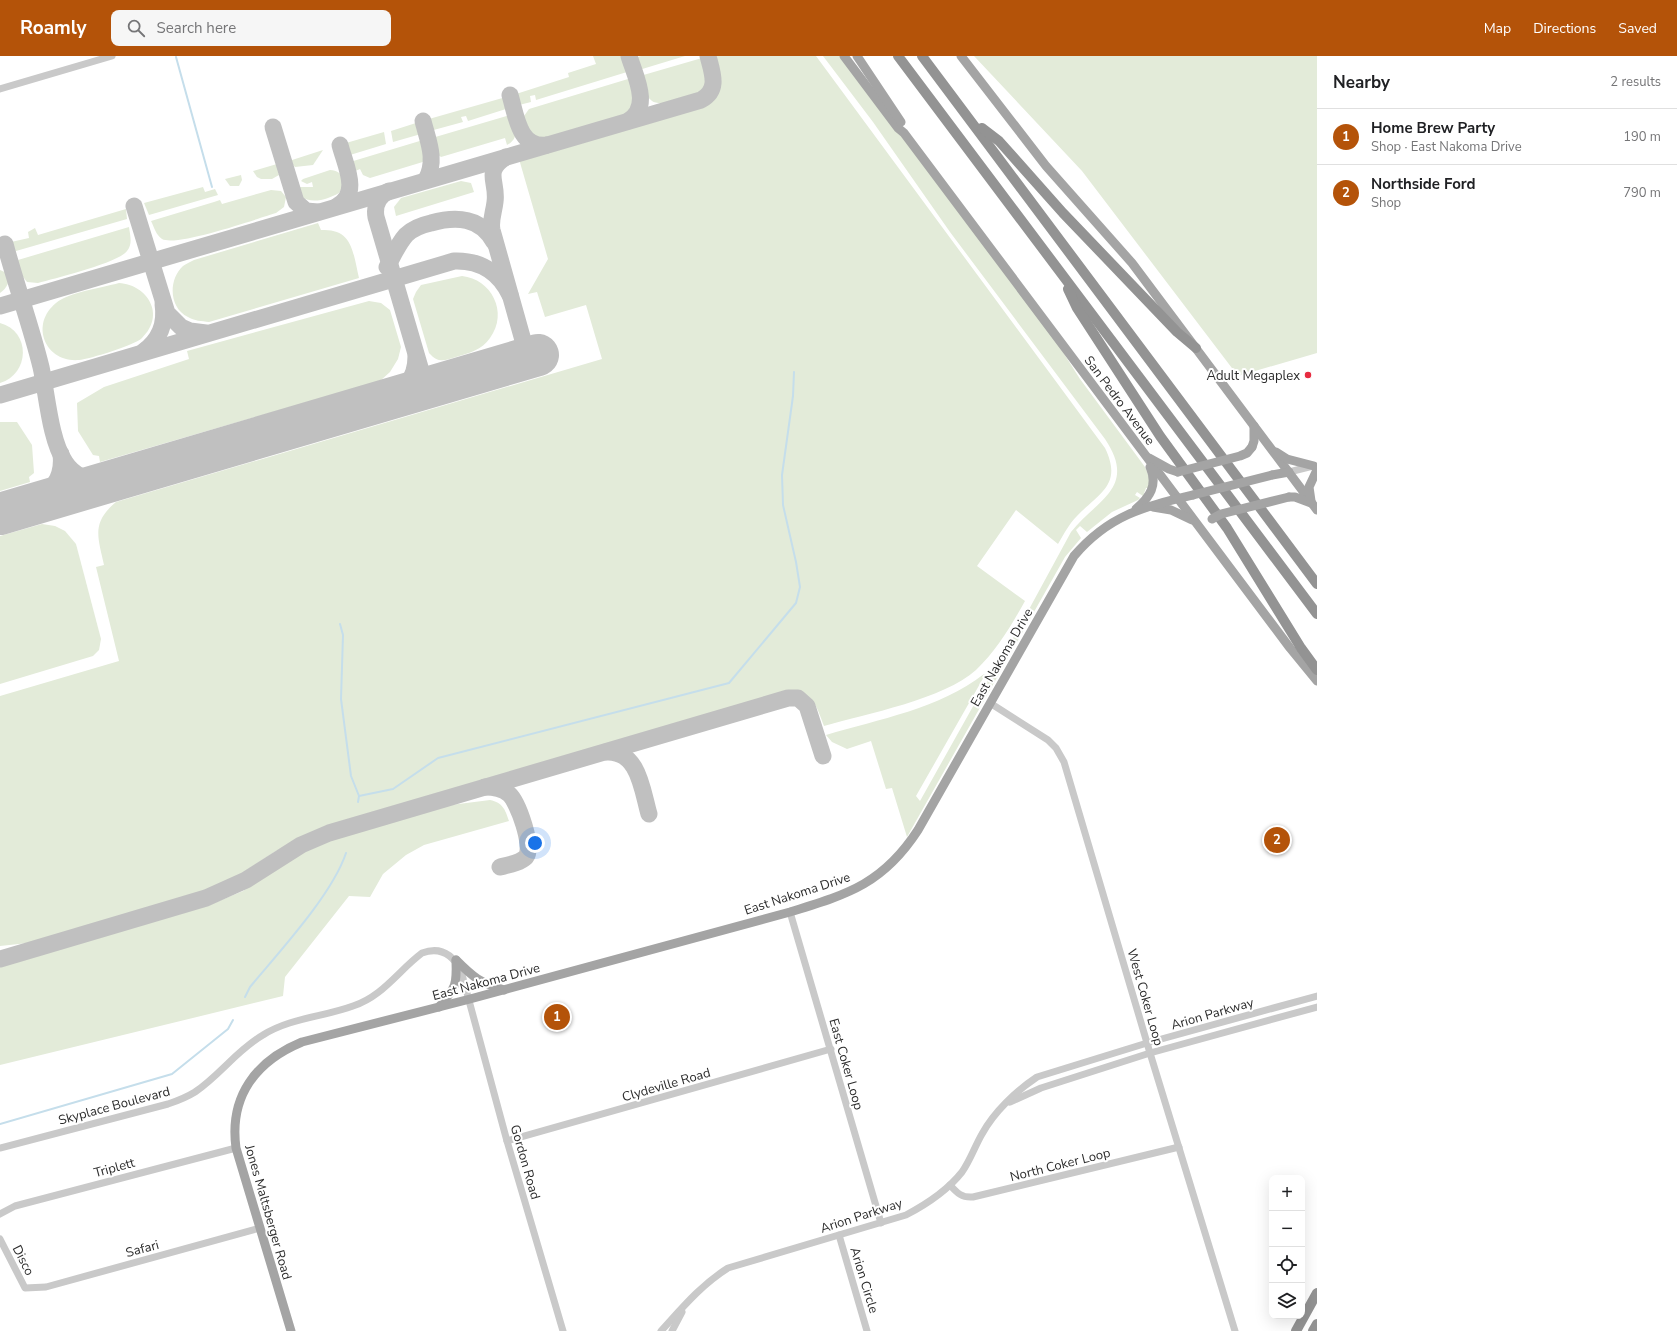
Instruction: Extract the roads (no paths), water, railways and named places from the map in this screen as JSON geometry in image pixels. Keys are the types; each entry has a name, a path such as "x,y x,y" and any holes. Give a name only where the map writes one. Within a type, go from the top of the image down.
{"highway":[{"path":"898,56 1317,614"},
{"path":"922,56 1317,584"},
{"path":"971,120 999,141 1069,219 1177,332 1196,348"},
{"path":"1062,275 1077,308 1160,436 1227,528 1301,648 1317,670"},
{"path":"1296,1331 1317,1293"},
{"path":"1313,1331 1317,1324"}],"main road":[{"name":"San Pedro Avenue","path":"844,56 898,128 904,133 1177,499 1317,680"},
{"name":"San Pedro Avenue","path":"858,56 903,124 904,133"},
{"path":"961,56 1046,166 1128,258 1315,507"},
{"path":"1146,456 1169,469 1178,472 1240,456 1252,447 1254,441 1254,426"},
{"path":"1270,447 1287,459 1316,467 1309,487 1315,507"},
{"path":"1131,512 1145,501 1153,488 1153,475 1146,456"},
{"name":"East Nakoma Drive","path":"269,1060 286,1048 302,1042 504,990 790,912 851,892 877,876 900,855 918,830 1074,556 1104,527 1131,512 1148,506 1289,472"},
{"path":"1208,539 1207,526 1212,519 1221,514 1289,497 1295,497 1315,507"},
{"path":"1148,506 1162,508 1178,513 1197,524"},
{"path":"456,960 471,976 481,983 504,990"},
{"path":"439,1007 453,991 457,982 456,960"},
{"name":"Jones Maltsberger Road","path":"269,1060 258,1070 248,1083 240,1101 235,1127 236,1148 291,1331"}],"street":[{"path":"0,89 112,56"},
{"name":"East Nakoma Drive","path":"1289,472 1316,467"},
{"name":"West Coker Loop","path":"990,703 1048,740 1056,748 1064,762 1234,1331"},
{"name":"East Coker Loop","path":"790,912 881,1223"},
{"name":"Skyplace Boulevard","path":"0,1148 166,1105 184,1098 211,1079 243,1048 264,1034 288,1024 353,1006 369,999 387,987 412,961 422,953 437,950 452,956 456,960"},
{"path":"456,960 470,999"},
{"name":"Arion Parkway","path":"661,1331 710,1279 728,1268 881,1223 906,1215 923,1206 950,1185 962,1172 990,1122 1022,1088 1037,1077 1147,1043 1317,996"},
{"name":"Gordon Road","path":"470,999 507,1141 563,1331"},
{"path":"1284,1004 1286,1014"},
{"name":"Arion Parkway","path":"1007,1103 1041,1088 1150,1053 1286,1014 1317,1007"},
{"name":"Clydeville Road","path":"507,1141 831,1050"},
{"name":"North Coker Loop","path":"950,1185 956,1193 973,1197 1179,1147"},
{"name":"Triplett","path":"0,1214 15,1206 236,1148"},
{"name":"Safari","path":"30,1289 46,1287 260,1228"},
{"name":"Arion Circle","path":"839,1235 868,1331"},
{"name":"Disco","path":"0,1239 25,1288 30,1289"},
{"name":"Arion Parkway","path":"672,1331 687,1302"}],"waterway":[{"path":"176,57 212,187"},
{"path":"359,796 393,789 438,758 729,683 796,603 800,587 783,505 782,475 793,396 794,372"},
{"path":"340,624 343,635 341,699 351,776 359,796 358,802"},
{"path":"245,997 250,987 304,923 317,905 329,887 346,853"},
{"path":"0,1124 172,1074 228,1029 233,1020"}],"place":[{"name":"Adult Megaplex","path":"1308,375"},
{"name":"Northside Ford","path":"1277,840"},
{"name":"Home Brew Party","path":"557,1017"}]}
